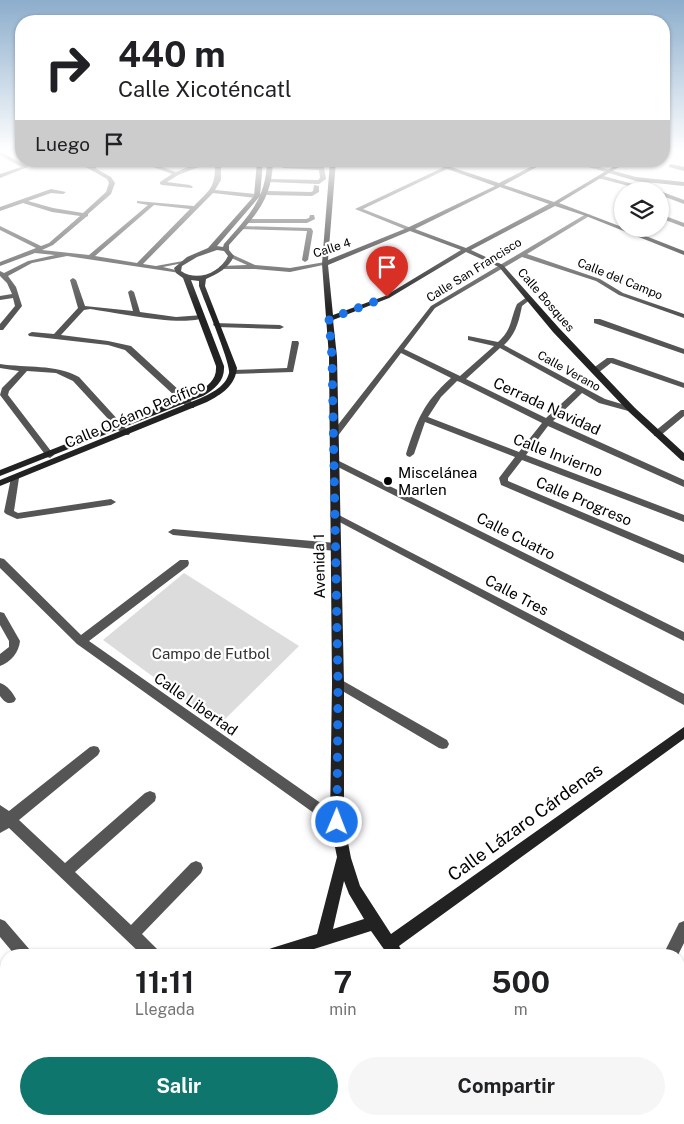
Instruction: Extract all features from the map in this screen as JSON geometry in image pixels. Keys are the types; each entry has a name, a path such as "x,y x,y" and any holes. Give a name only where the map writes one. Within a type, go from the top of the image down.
{"street":[{"path":"0,209 13,204"},
{"path":"34,204 52,210 86,215"},
{"path":"0,264 51,244 98,204"},
{"path":"91,258 151,204"},
{"path":"165,204 195,208"},
{"path":"138,265 198,204"},
{"path":"153,267 182,262 211,249 251,204"},
{"path":"34,251 153,267 178,272 186,277 203,278 227,265 231,256 226,250 226,245 261,204"},
{"name":"Avenida 1","path":"330,204 325,264 332,357 335,462 338,682 337,822 344,858 354,889 392,949"},
{"name":"Calle Bosques","path":"368,204 358,209 466,250 501,266 632,410 684,458"},
{"name":"Calle 4","path":"221,268 255,267 290,270 325,264 363,250 459,204"},
{"path":"329,319 387,297 466,250 553,204"},
{"path":"555,204 588,215 684,253"},
{"name":"Calle San Francisco","path":"334,436 433,307 588,215"},
{"path":"247,220 306,221 312,219 312,216"},
{"path":"669,219 684,225"},
{"path":"0,228 41,248"},
{"path":"241,228 309,229 305,260"},
{"path":"51,244 55,254"},
{"path":"211,249 226,250"},
{"path":"0,328 19,306 16,295 2,274 55,254"},
{"name":"Calle del Campo","path":"520,254 598,280 621,294 684,316"},
{"name":"Calle 4","path":"231,256 255,267"},
{"path":"178,272 177,268 182,262"},
{"name":"Calle Océano Pacífico","path":"186,277 221,373 217,382 188,403"},
{"path":"203,278 202,286 234,372 290,370 294,343"},
{"path":"73,280 82,308"},
{"path":"130,292 137,313"},
{"path":"0,298 16,295"},
{"path":"410,454 422,418 438,393 510,336 519,306 529,298"},
{"path":"56,337 82,308 90,307 176,319 200,317"},
{"path":"598,321 684,352"},
{"path":"207,333 218,328 280,327"},
{"path":"32,334 108,343 128,348 188,403"},
{"name":"Calle Verano","path":"471,338 499,345 602,402 632,410"},
{"name":"Cerrada Navidad","path":"400,350 547,422 684,484"},
{"path":"595,371 610,360 684,386"},
{"path":"0,366 24,370 43,369 69,375 76,379 123,430"},
{"path":"24,370 5,390 4,395 50,454"},
{"name":"Calle Océano Pacífico","path":"0,483 123,430 221,391 230,382 234,372"},
{"path":"521,455 547,422 581,390"},
{"path":"657,434 684,412"},
{"name":"Calle Invierno","path":"422,418 684,519"},
{"name":"Calle Océano Pacífico","path":"0,474 50,454 123,430"},
{"name":"Calle Progreso","path":"521,455 503,478 508,486 684,559"},
{"name":"Calle Cuatro","path":"335,462 684,637"},
{"path":"15,478 9,512 17,516 111,502"},
{"name":"Calle Tres","path":"335,516 684,700"},
{"path":"173,532 336,547"},
{"name":"Calle Libertad","path":"0,562 81,641 337,822"},
{"path":"81,641 184,563"},
{"path":"0,616 15,641 14,649 0,661"},
{"path":"338,682 443,744"},
{"path":"0,688 10,699"},
{"name":"Calle Lázaro Cárdenas","path":"394,949 684,732"},
{"path":"94,751 7,817 146,949"},
{"path":"65,872 150,796"},
{"path":"323,939 344,858"},
{"path":"131,935 196,868"},
{"path":"291,949 374,923"},
{"path":"0,926 20,949"},
{"path":"673,949 684,928"}],"green space":[{"name":"Campo de Futbol","path":"184,573 299,646 219,725 103,640"}],"place":[{"name":"Miscelánea Marlen","path":"388,481"}],"route":[{"path":"337,822 338,663 332,357 329,319 387,297"}]}
